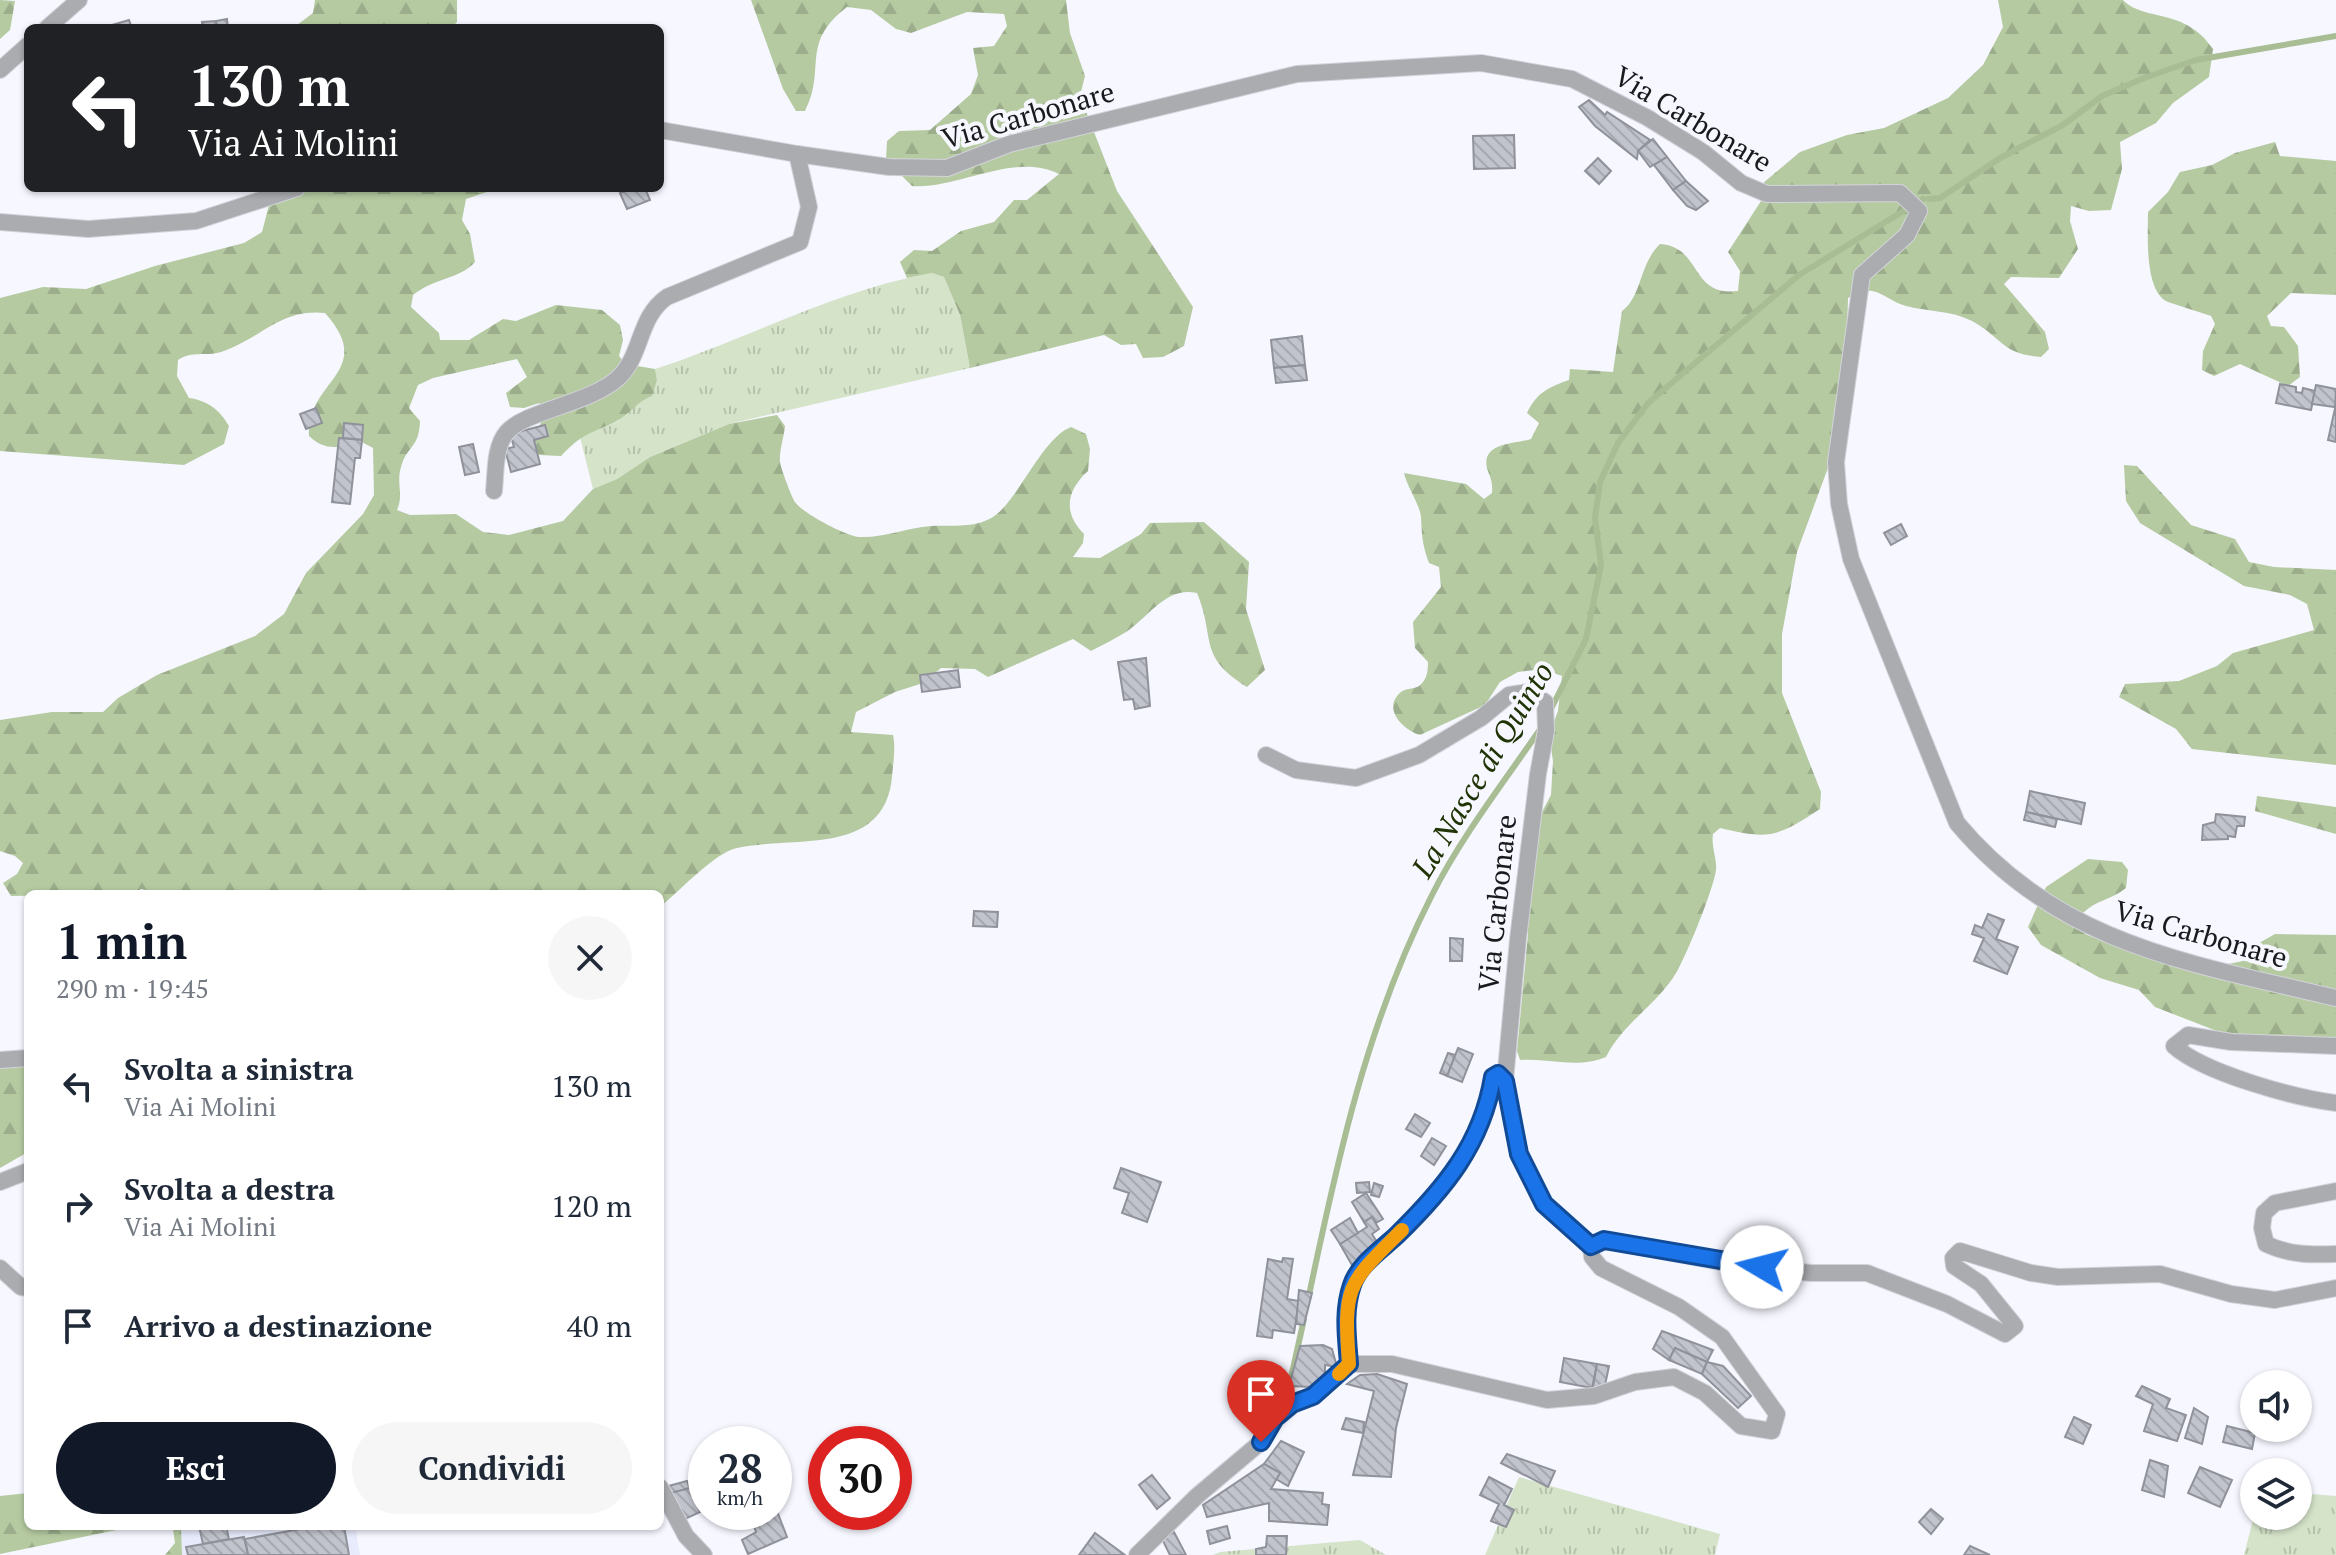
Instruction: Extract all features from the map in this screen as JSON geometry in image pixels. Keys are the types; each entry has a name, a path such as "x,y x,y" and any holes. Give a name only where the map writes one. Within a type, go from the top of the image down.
{"street":[{"path":"52,24 79,0"},
{"path":"0,70 24,49"},
{"name":"Via Carbonare","path":"664,131 889,167 947,168 1009,144 1297,74 1481,63 1572,79 1648,118 1703,152 1741,183 1767,194 1900,193 1919,211 1907,235 1862,275 1836,462 1839,504 1851,559 1928,759 1957,823 1987,859 2040,899 2118,942 2220,973 2336,998"},
{"path":"494,491 500,443 508,430 527,419 583,399 619,377 632,360 644,322 654,306 667,297 800,242 809,207 797,154"},
{"path":"0,222 88,229 196,221 285,192"},
{"name":"Via Carbonare","path":"1266,755 1296,770 1356,778 1419,755 1481,718 1509,695 1529,692 1545,702 1546,731 1518,939 1505,1081 1519,1154 1544,1204 1591,1246 1592,1257 1601,1268 1679,1307 1722,1337 1777,1414 1772,1431 1741,1426 1705,1393 1674,1377 1635,1382 1594,1396 1547,1400 1392,1364 1349,1364"},
{"path":"2336,1046 2231,1042 2188,1035 2174,1046 2187,1057 2259,1084 2310,1100 2336,1103"},
{"path":"0,1060 24,1058"},
{"path":"1137,1555 1187,1505 1261,1442 1275,1418 1292,1404 1313,1396 1349,1364 1345,1316 1353,1282 1365,1264 1444,1188 1473,1140 1489,1100 1493,1077 1498,1074 1505,1081"},
{"path":"0,1182 24,1173"},
{"path":"2336,1191 2275,1203 2264,1213 2262,1228 2266,1244 2280,1251 2305,1256 2336,1254"},
{"path":"1591,1246 1604,1240 1737,1265 1811,1273 1867,1273 1947,1304 2005,1334 2015,1326 1981,1284 1954,1266 1953,1258 1960,1251 2031,1273 2058,1277 2160,1274 2231,1294 2275,1300 2336,1288"},
{"path":"0,1268 24,1287"},
{"path":"664,1495 686,1536 704,1555"}],"shaded area":[{"path":"181,1530 356,1530 360,1555 182,1555"}],"green space":[{"path":"0,0 15,1 10,30 0,39"},
{"path":"315,0 457,0 455,24 298,24 313,13"},
{"path":"751,0 1066,0 1070,33 1085,76 1080,96 1117,191 1193,307 1184,346 1163,357 1143,358 1136,344 1121,345 1104,335 970,368 960,315 944,277 932,273 907,278 900,262 914,250 932,251 961,231 994,222 1014,200 1027,200 1059,174 1042,168 1024,167 948,183 912,186 886,160 887,141 899,131 930,130 971,94 978,75 973,48 994,46 1007,26 1004,14 967,12 911,33 896,29 871,10 847,7 823,33 818,45 811,96 805,111 796,111 783,89"},
{"path":"1998,0 2123,0 2142,11 2178,21 2202,36 2213,49 2209,77 2173,103 2156,123 2120,142 2122,169 2111,210 2089,211 2071,206 2070,221 2078,249 2059,278 2011,277 2004,284 2045,332 2049,349 2041,357 2010,349 1982,327 1956,315 1906,306 1872,291 1848,298 1846,379 1829,465 1797,552 1782,634 1782,693 1821,792 1820,809 1773,834 1751,834 1720,828 1713,834 1714,879 1684,957 1673,978 1620,1036 1606,1057 1574,1063 1520,1060 1517,1051 1528,934 1524,924 1536,823 1551,795 1553,761 1549,735 1558,711 1562,676 1542,669 1518,672 1500,682 1485,705 1420,735 1407,729 1397,718 1393,705 1395,699 1403,691 1419,686 1427,672 1428,662 1415,648 1413,622 1441,587 1439,567 1429,563 1420,512 1404,473 1466,484 1484,499 1492,493 1487,468 1489,453 1502,446 1531,439 1539,423 1527,413 1539,396 1569,380 1570,369 1613,372 1622,311 1629,305 1648,261 1660,244 1683,253 1711,287 1738,291 1740,271 1728,252 1761,201 1762,184 1800,152 1847,135 1884,128 1948,98 1983,65 2003,27"},
{"path":"2275,142 2280,156 2336,161 2336,295 2291,293 2267,316 2271,326 2284,327 2298,346 2300,377 2288,386 2240,364 2214,376 2202,370 2203,351 2215,324 2211,316 2168,302 2160,296 2151,275 2148,248 2148,212 2168,192 2180,172 2212,165 2235,153"},
{"path":"266,192 487,192 466,199 462,220 470,234 475,262 462,272 413,295 411,307 439,333 440,340 469,340 503,319 516,321 556,305 602,310 620,325 623,340 619,356 626,364 655,369 657,380 652,396 620,419 581,439 561,456 539,455 536,448 536,432 548,411 539,403 524,408 510,407 506,393 527,377 517,359 433,378 418,385 409,408 420,421 419,430 401,467 397,510 410,515 456,514 483,532 509,535 563,521 593,489 617,479 650,457 729,424 777,415 785,426 781,465 799,507 844,533 859,537 878,536 990,519 1006,505 1051,442 1071,427 1086,434 1090,449 1088,471 1075,486 1070,502 1073,518 1084,534 1083,543 1073,557 1100,558 1141,534 1150,523 1204,522 1249,562 1246,609 1265,670 1247,687 1231,676 1214,656 1197,593 1186,592 1167,598 1126,632 1091,651 1073,639 988,677 975,669 941,668 923,683 895,692 856,712 851,732 893,735 894,740 892,777 885,803 872,820 854,832 833,838 728,851 664,904 664,890 24,890 24,896 11,896 3,883 17,874 23,863 15,856 0,851 0,720 52,712 103,712 118,698 157,675 255,636 284,614 306,573 363,514 374,495 373,448 358,440 339,447 327,446 309,436 311,417 317,402 342,363 344,349 339,333 325,313 295,315 221,352 189,355 178,360 177,376 189,398 212,407 229,426 224,444 184,465 0,451 0,298 43,287 86,289 155,266 244,243 262,232 269,205"},
{"path":"932,273 944,277 960,315 970,368 729,424 650,457 617,479 593,489 580,437 618,421 636,402 651,396 657,380 655,369 826,303"},
{"path":"2124,465 2137,466 2191,525 2235,539 2249,562 2274,567 2336,570 2336,765 2192,749 2176,729 2119,697 2125,684 2179,681 2217,666 2233,653 2314,630 2307,604 2290,595 2244,586 2140,523 2126,501"},
{"path":"2257,796 2336,807 2336,834 2255,811"},
{"path":"2088,859 2122,862 2128,870 2126,888 2083,913 2085,934 2111,944 2127,942 2213,967 2243,961 2259,943 2275,934 2336,935 2336,1048 2317,1038 2222,1033 2155,1007 2139,990 2100,978 2041,945 2028,927 2046,887"},
{"path":"0,1061 24,1064 24,1154 0,1168"},
{"path":"1519,1477 1720,1534 1715,1555 1485,1555"},
{"path":"24,1493 24,1530 117,1530 0,1554 0,1496"},
{"path":"2312,1494 2336,1496 2336,1555 2244,1555 2250,1530 2312,1530"},
{"path":"173,1530 181,1530 182,1555 165,1555 175,1543"},
{"path":"1360,1540 1386,1555 1213,1555 1220,1552"}],"building":[{"path":"227,19 228,24 216,24 216,21"},
{"path":"1589,100 1605,115 1607,112 1650,140 1638,151 1637,159 1595,126 1579,107"},
{"path":"1514,135 1515,168 1474,169 1473,136"},
{"path":"1653,139 1667,157 1650,167 1638,151"},
{"path":"1667,157 1686,181 1673,190 1654,165"},
{"path":"1598,158 1611,171 1599,184 1585,171"},
{"path":"1686,181 1708,201 1696,210 1687,206 1673,190"},
{"path":"647,192 650,200 627,209 620,193"},
{"path":"1302,336 1305,365 1274,368 1271,340"},
{"path":"1305,365 1307,380 1276,383 1274,368"},
{"path":"2280,384 2296,387 2296,392 2302,393 2303,388 2315,391 2311,410 2276,403"},
{"path":"2316,385 2336,389 2335,407 2312,404"},
{"path":"2336,404 2336,442 2328,440"},
{"path":"316,408 322,423 306,429 300,414"},
{"path":"344,423 363,425 362,440 343,438"},
{"path":"545,425 548,436 534,440 540,464 511,472 505,449 514,447 510,434"},
{"path":"339,438 362,440 360,458 355,458 350,504 332,502"},
{"path":"473,444 479,472 465,475 459,447"},
{"path":"1901,524 1907,536 1891,545 1884,533"},
{"path":"1146,658 1150,706 1135,709 1133,699 1124,700 1118,662"},
{"path":"958,670 960,687 922,692 920,675"},
{"path":"2030,791 2085,803 2081,824 2026,812"},
{"path":"2026,812 2057,819 2055,827 2024,820"},
{"path":"2216,814 2245,817 2244,826 2237,826 2235,837 2202,840 2203,825 2215,822"},
{"path":"974,911 998,912 997,927 973,926"},
{"path":"1988,914 2004,920 1996,939 2018,947 2007,974 1974,961 1984,938 1972,934 1975,925 1982,928"},
{"path":"1450,938 1463,939 1462,961 1450,961"},
{"path":"1458,1048 1473,1054 1462,1082 1447,1076"},
{"path":"1448,1053 1455,1055 1447,1076 1440,1073"},
{"path":"1415,1114 1430,1123 1421,1137 1406,1129"},
{"path":"1432,1138 1446,1146 1434,1165 1421,1156"},
{"path":"1121,1168 1161,1182 1147,1222 1122,1213 1129,1193 1114,1188"},
{"path":"1369,1182 1370,1192 1357,1193 1356,1183"},
{"path":"1374,1183 1383,1186 1379,1197 1371,1195"},
{"path":"1366,1193 1383,1219 1376,1223 1372,1217 1364,1222 1352,1202"},
{"path":"1372,1217 1379,1229 1372,1234 1380,1247 1352,1265 1340,1244 1367,1227 1364,1222"},
{"path":"1350,1218 1358,1233 1340,1244 1331,1230"},
{"path":"1283,1258 1293,1259 1287,1299 1299,1301 1294,1333 1273,1330 1272,1338 1257,1336 1268,1259 1282,1262"},
{"path":"1299,1290 1312,1293 1304,1325 1296,1324"},
{"path":"1662,1331 1713,1350 1707,1362 1675,1348 1669,1360 1653,1349"},
{"path":"1323,1345 1332,1349 1337,1367 1325,1365 1325,1381 1311,1387 1289,1386 1300,1346"},
{"path":"1675,1348 1707,1362 1702,1374 1669,1360"},
{"path":"1564,1358 1597,1364 1592,1388 1560,1382"},
{"path":"1707,1362 1723,1366 1751,1396 1738,1408 1702,1374"},
{"path":"1597,1364 1609,1366 1604,1390 1593,1387"},
{"path":"1377,1374 1407,1384 1396,1428 1391,1477 1353,1475 1374,1391 1347,1384 1360,1375"},
{"path":"2142,1386 2170,1399 2166,1408 2186,1415 2177,1441 2144,1431 2153,1404 2136,1396"},
{"path":"2194,1408 2208,1417 2202,1444 2185,1438"},
{"path":"2074,1417 2091,1425 2083,1444 2065,1437"},
{"path":"1346,1418 1364,1422 1363,1433 1342,1429"},
{"path":"2227,1426 2240,1429 2240,1442 2253,1442 2252,1449 2223,1442"},
{"path":"1281,1441 1304,1452 1288,1486 1276,1479 1280,1473 1264,1464"},
{"path":"1507,1454 1555,1471 1548,1487 1501,1463"},
{"path":"2150,1460 2168,1466 2164,1497 2142,1490"},
{"path":"1264,1464 1280,1473 1271,1489 1323,1493 1322,1504 1329,1505 1327,1525 1269,1521 1269,1503 1207,1517 1203,1505"},
{"path":"2200,1467 2232,1480 2220,1507 2188,1493"},
{"path":"1152,1475 1170,1498 1157,1509 1139,1485"},
{"path":"1489,1477 1512,1489 1504,1505 1514,1510 1506,1527 1491,1521 1499,1504 1480,1495"},
{"path":"687,1481 688,1483 688,1489 668,1494 665,1487"},
{"path":"688,1489 688,1518 683,1520 671,1493"},
{"path":"1931,1509 1943,1519 1931,1534 1919,1522"},
{"path":"1227,1526 1230,1538 1210,1544 1207,1531"},
{"path":"200,1530 227,1530 229,1539 203,1544"},
{"path":"295,1530 345,1530 349,1555 248,1555 245,1539"},
{"path":"784,1530 787,1537 748,1554 742,1540 756,1532"},
{"path":"1174,1532 1186,1555 1170,1555 1162,1539"},
{"path":"1095,1533 1125,1555 1079,1555"},
{"path":"1267,1536 1287,1536 1286,1555 1256,1555 1256,1549 1266,1547"},
{"path":"244,1537 248,1555 188,1555 186,1547"},
{"path":"1970,1546 1981,1551 1990,1555 1964,1555"}],"waterway":[{"name":"La Nasce di Quinto","path":"1929,199 1940,198 2000,158 2063,125 2102,96 2144,78 2196,60 2336,36"},
{"name":"La Nasce di Quinto","path":"1550,711 1586,639 1601,565 1595,518 1600,482 1618,443 1648,403 1799,275 1923,199"},
{"name":"La Nasce di Quinto","path":"1308,1300 1356,1093 1389,992 1409,943 1456,852 1541,728"},
{"name":"La Nasce di Quinto","path":"1285,1405 1304,1319"}],"slow traffic":[{"path":"1339,1374 1349,1364 1345,1316 1353,1282 1365,1264 1402,1230"}],"route":[{"path":"1261,1442 1275,1418 1292,1404 1313,1396 1349,1364 1345,1316 1353,1282 1365,1264 1444,1188 1473,1140 1489,1100 1493,1077 1498,1074 1505,1081 1519,1154 1544,1204 1591,1246 1604,1240 1762,1267"}]}
